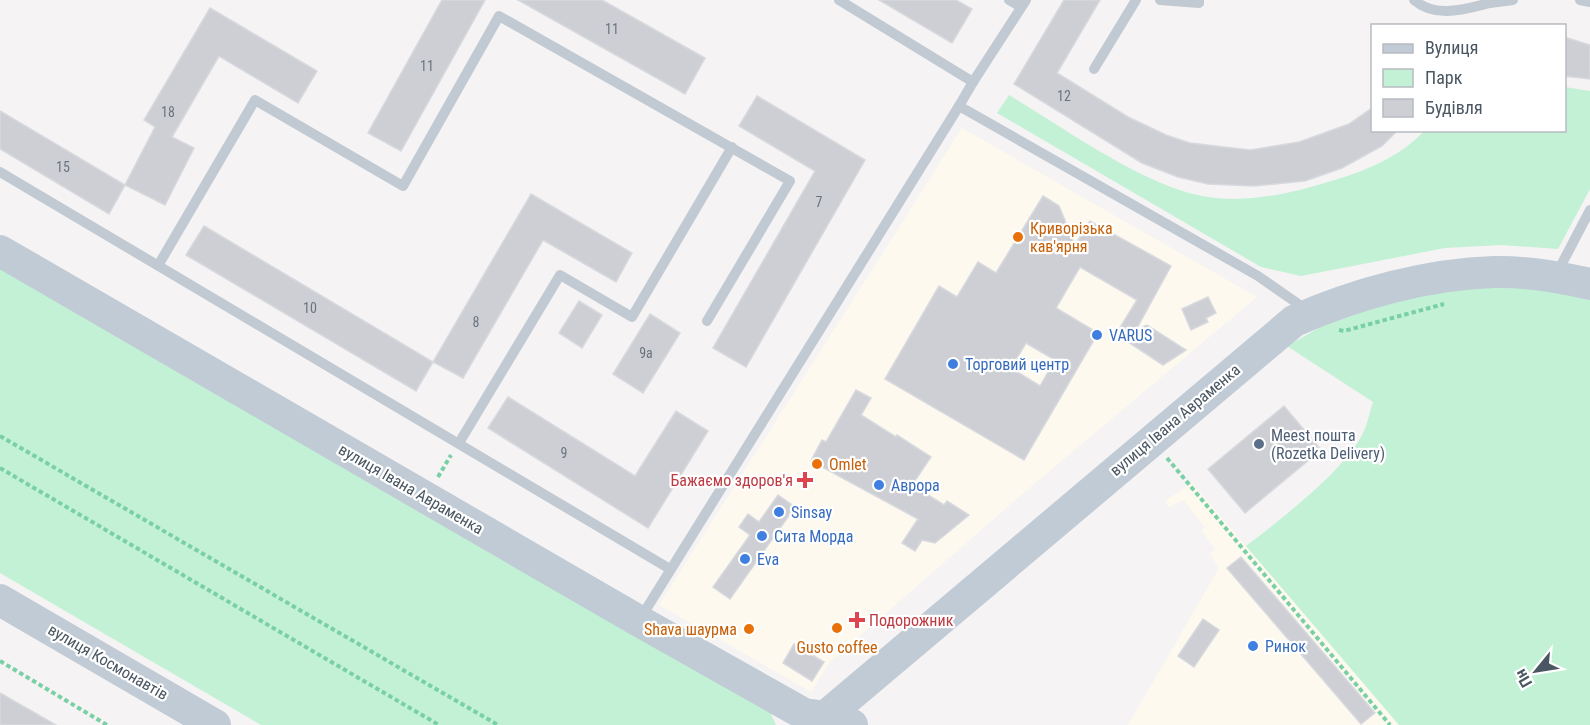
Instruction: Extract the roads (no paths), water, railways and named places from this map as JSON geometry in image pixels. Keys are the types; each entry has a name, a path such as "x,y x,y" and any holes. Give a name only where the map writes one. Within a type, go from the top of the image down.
{"street":[{"name":"вулиця Івана Авраменка","path":"0,251 639,621 826,721 1151,439 1294,321 1323,321 1368,295 1429,279 1495,272 1556,276 1590,284"},
{"name":"вулиця Космонавтів","path":"0,600 215,725"}],"lane":[{"path":"839,0 973,82"},
{"path":"639,621 1022,2 1009,0"},
{"path":"1094,69 1136,0"},
{"path":"1160,0 1199,3 1199,0"},
{"path":"1414,0 1422,7 1450,13 1490,1 1514,0"},
{"path":"1580,0 1590,2"},
{"path":"159,264 255,100 403,186 499,16 790,181 707,321"},
{"path":"959,106 1258,276 1323,321"},
{"path":"459,443 560,274 632,317 732,147"},
{"path":"0,172 159,264 670,569"},
{"path":"1556,276 1590,210"}],"place":[{"name":"Криворізька кав'ярня","path":"1018,237"},
{"name":"VARUS","path":"1097,335"},
{"name":"Торговий центр","path":"953,364"},
{"name":"Meest пошта (Rozetka Delivery)","path":"1259,444"},
{"name":"Omlet","path":"817,464"},
{"name":"Бажаємо здоров'я","path":"805,480"},
{"name":"Аврора","path":"879,485"},
{"name":"Sinsay","path":"779,512"},
{"name":"Сита Морда","path":"762,536"},
{"name":"Eva","path":"745,559"},
{"name":"Подорожник","path":"857,620"},
{"name":"Gusto coffee","path":"837,628"},
{"name":"Shava шаурма","path":"749,629"},
{"name":"Ринок","path":"1253,646"}]}
